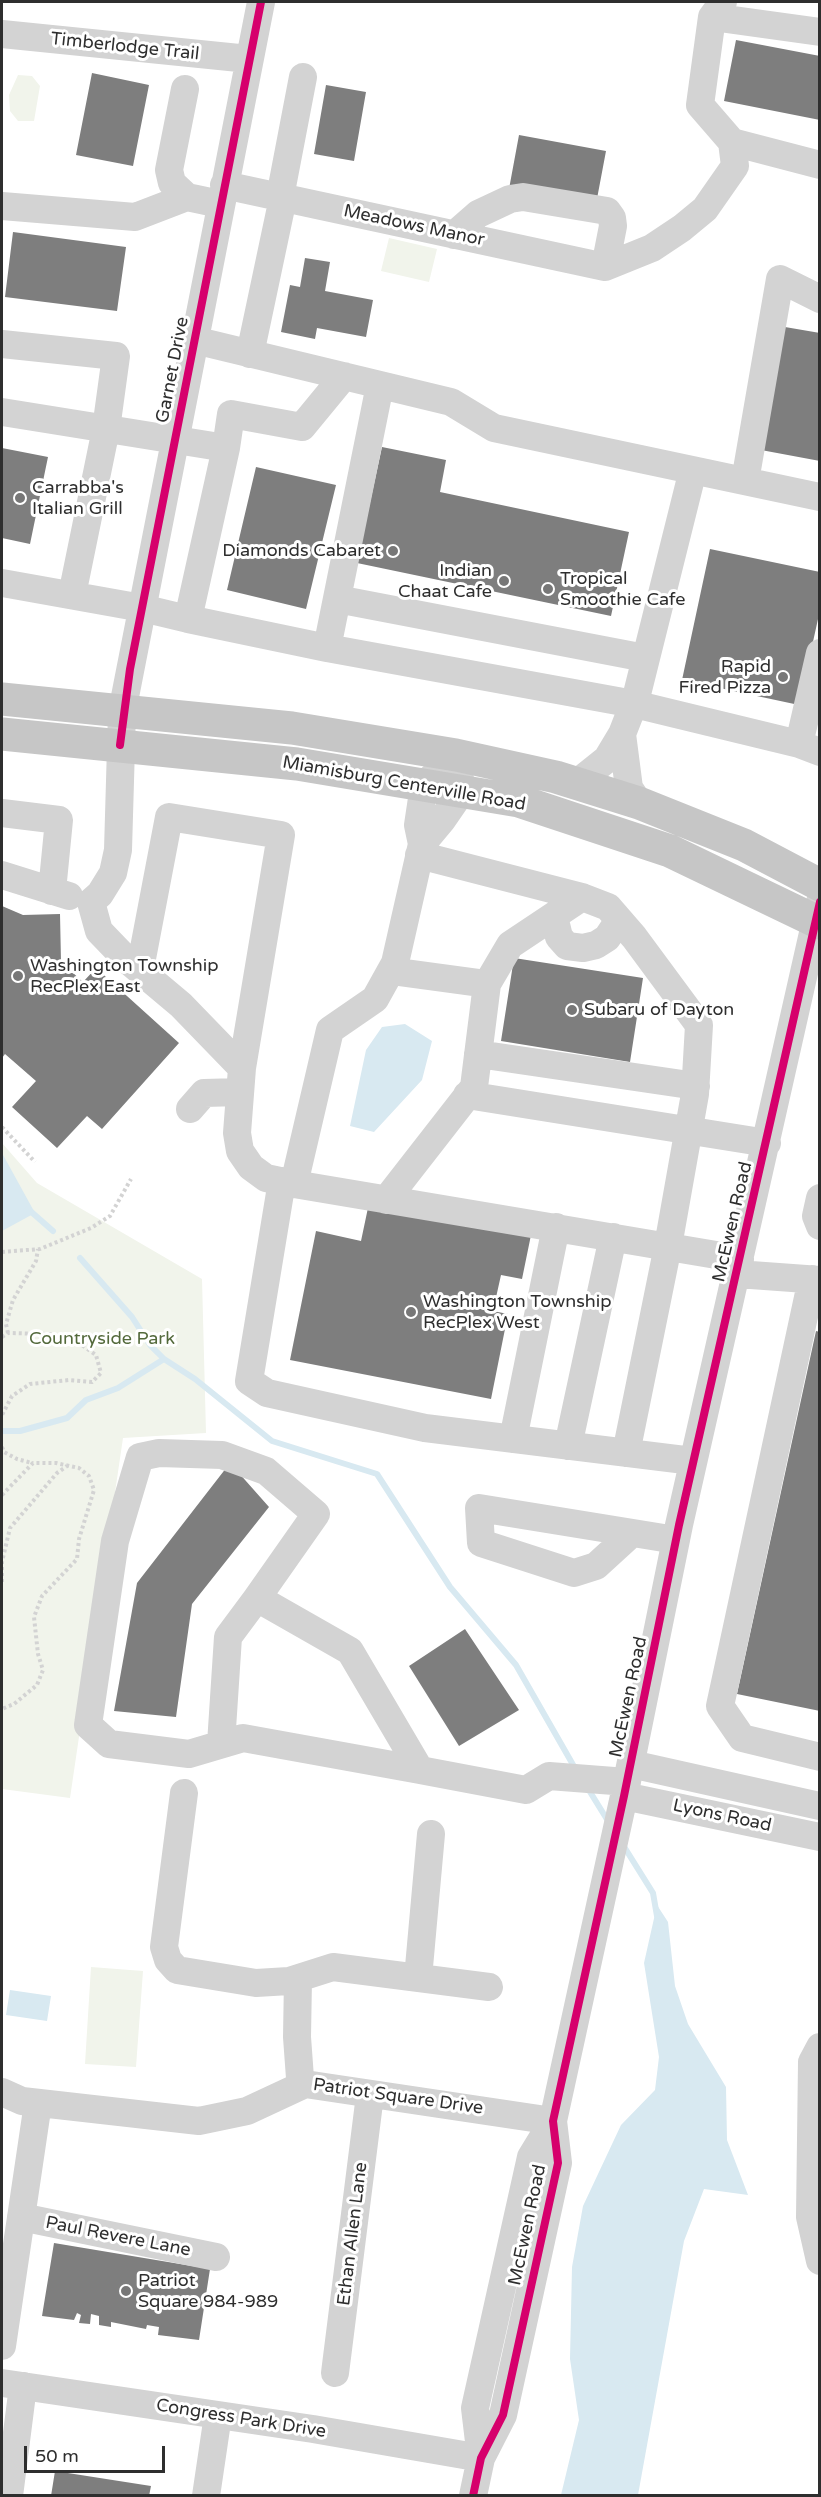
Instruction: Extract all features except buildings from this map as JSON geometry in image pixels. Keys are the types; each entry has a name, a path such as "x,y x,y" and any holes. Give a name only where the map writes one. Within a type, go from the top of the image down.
{"main road":[{"name":"Miamisburg Centerville Road","path":"2,699 292,728 456,755 577,783 639,803 744,845 819,885"},
{"name":"Miamisburg Centerville Road","path":"2,734 297,764 519,801 670,851 818,915"}],"street":[{"name":"Garnet Drive","path":"91,903 100,894 113,873 118,850 122,712 261,2"},
{"path":"605,267 652,248 705,209 735,166 732,142 700,105 717,9 819,32"},
{"name":"Timberlodge Trail","path":"2,34 249,59"},
{"path":"250,354 303,77"},
{"path":"2,206 135,217 187,197 172,183 169,170 185,89"},
{"path":"732,142 819,165"},
{"name":"Meadows Manor","path":"187,197 222,195 281,198 605,267"},
{"path":"454,235 478,214 517,198 607,211 612,218 613,226 605,267"},
{"path":"745,481 780,279 819,299"},
{"path":"194,340 451,402 494,428 819,497"},
{"path":"2,344 116,356 106,429 72,595"},
{"path":"188,619 226,448 231,414 302,427 344,376"},
{"path":"327,648 380,385"},
{"path":"2,412 226,448"},
{"path":"577,783 607,759 622,734 634,704 693,470"},
{"path":"2,583 142,608 327,648 634,704 809,748 819,653"},
{"path":"337,599 645,658"},
{"path":"622,734 629,788 639,803"},
{"path":"456,755 424,785 418,825 421,849 395,963 375,999 330,1030 288,1183 249,1381 267,1393 425,1428 693,1461"},
{"path":"421,849 462,791 456,755"},
{"path":"2,813 59,820 52,891"},
{"path":"140,969 170,817 281,835 241,1080 237,1133 240,1151 251,1167 266,1178 288,1183 668,1246 814,1291 720,1706 741,1738 819,1757"},
{"path":"421,849 582,897 608,907 699,1025 696,1086 689,1130 627,1453"},
{"path":"2,875 91,903 99,931 125,958 216,1039 241,1080"},
{"path":"386,1200 474,1088 487,984 510,945 582,897"},
{"name":"McEwen Road","path":"473,2496 481,2458 475,2408 531,2157 553,2121 627,1781 693,1461 818,915"},
{"path":"554,916 559,937 567,946 583,948 596,945 607,938 619,920"},
{"path":"391,971 487,984"},
{"path":"478,1054 696,1086"},
{"path":"190,1108 204,1093 241,1080"},
{"path":"468,1095 766,1143"},
{"path":"819,1198 816,1216 819,1226"},
{"path":"513,1439 556,1227"},
{"path":"568,1446 613,1237"},
{"path":"222,1744 228,1637 315,1514 266,1472 222,1455 159,1453 140,1457 115,1541 88,1725 110,1744 189,1754 243,1738 526,1790 549,1776 627,1781"},
{"path":"631,1533 596,1566 574,1574 481,1543 479,1508 676,1540"},
{"path":"257,1598 350,1651 420,1770"},
{"name":"Lyons Road","path":"627,1781 819,1806"},
{"name":"Lyons Road","path":"627,1781 819,1837"},
{"path":"184,1793 164,1947 168,1960 177,1970 187,1974 256,1983 298,1979 333,1967 489,1987"},
{"path":"418,1978 431,1834"},
{"path":"298,1979 297,2037 300,2078 305,2084"},
{"path":"819,2047 812,2062 815,2186 810,2217 819,2261"},
{"name":"Patriot Square Drive","path":"2,2091 22,2101 199,2121 247,2111 305,2084 553,2121"},
{"name":"Ethan Allen Lane","path":"335,2373 370,2095"},
{"path":"2,2346 38,2103"},
{"name":"Paul Revere Lane","path":"21,2217 216,2257"},
{"path":"9,2496 12,2384"},
{"name":"Congress Park Drive","path":"12,2384 481,2458"},
{"path":"206,2496 218,2415"}],"path":[{"path":"2,1127 35,1162"},
{"path":"2,1252 38,1249 91,1228 110,1216 131,1179"},
{"path":"8,1333 6,1324 13,1300 36,1261 38,1249"},
{"path":"2,1337 8,1333 49,1334 75,1340 96,1355 101,1373 92,1382 69,1380 30,1384 12,1396 2,1414"},
{"path":"2,1447 4,1452 16,1459 79,1468 88,1476 94,1490 79,1539 77,1559 42,1596 34,1617 38,1654 44,1670 37,1685 14,1704 2,1710"},
{"path":"2,1495 33,1463"},
{"path":"2,1582 2,1562 10,1528 57,1473 68,1465"}],"green space":[{"path":"18,75 32,76 40,86 34,121 18,121 10,111 9,95"},
{"path":"389,238 437,249 429,282 381,271"},
{"name":"Countryside Park","path":"2,1143 37,1183 202,1279 206,1433 123,1438 70,1798 2,1789"},
{"path":"91,1967 143,1971 136,2067 85,2064"}],"shaded area":[{"path":"405,1024 432,1041 422,1080 374,1132 350,1126 366,1050 382,1027"},
{"path":"2,1153 35,1213 2,1231"},
{"path":"657,1905 668,1922 675,1986 688,2024 726,2087 727,2140 748,2195 704,2189 684,2241 638,2495 561,2495 579,2420 570,2359 572,2267 583,2206 621,2125 655,2090 659,2057 644,1963"},
{"path":"10,1990 51,1996 47,2021 6,2015"}],"waterway":[{"path":"28,1209 53,1231"},
{"path":"80,1258 132,1317 150,1345 164,1359 195,1379 272,1441 377,1474 450,1587 516,1665 576,1770"},
{"path":"2,1431 20,1431 67,1418 86,1400 118,1388 164,1359"},
{"path":"587,1787 608,1821"},
{"path":"623,1845 653,1893 657,1916"}],"cycle path":[{"path":"120,745 130,669 261,2"},
{"path":"473,2496 481,2458 503,2415 558,2163 553,2121 624,1796 679,1525 820,902"}],"place":[{"name":"Carrabba's Italian Grill","path":"20,498"},
{"name":"Diamonds Cabaret","path":"393,551"},
{"name":"Indian Chaat Cafe","path":"504,581"},
{"name":"Tropical Smoothie Cafe","path":"548,589"},
{"name":"Rapid Fired Pizza","path":"783,677"},
{"name":"Washington Township RecPlex East","path":"18,976"},
{"name":"Subaru of Dayton","path":"572,1010"},
{"name":"Washington Township RecPlex West","path":"411,1312"},
{"name":"Patriot Square 984-989","path":"126,2291"}]}
